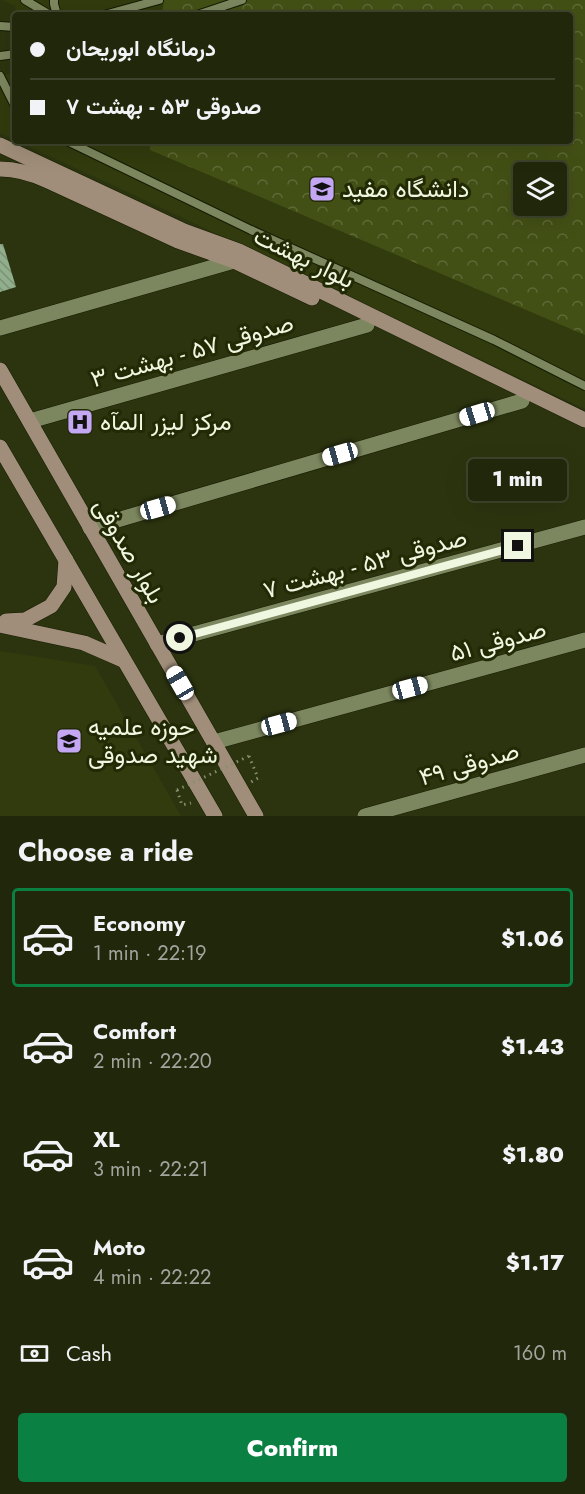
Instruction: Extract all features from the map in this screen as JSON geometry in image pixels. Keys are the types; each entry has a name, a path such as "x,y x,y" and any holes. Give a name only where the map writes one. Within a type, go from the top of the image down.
{"street":[{"name":"بلوار بهشت","path":"0,146 184,231 239,251 585,420"},
{"name":"بلوار بهشت","path":"0,169 33,175 178,241 234,261 585,431"},
{"path":"0,328 234,261"},
{"name":"صدوقی ۵۷ - بهشت ۳","path":"30,421 367,325"},
{"name":"بلوار صدوقی","path":"0,370 256,816"},
{"path":"90,528 522,401"},
{"path":"0,447 215,816"},
{"name":"صدوقی ۵۳ - بهشت ۷","path":"157,644 585,527"},
{"path":"0,623 25,620 51,606 64,587 66,560"},
{"path":"0,623 84,643 123,660"},
{"name":"صدوقی ۵۱","path":"213,742 585,640"},
{"name":"صدوقی ۴۹","path":"365,816 585,755"}],"lane":[{"path":"25,0 45,12"},
{"path":"115,12 159,0"},
{"path":"206,12 242,0"},
{"path":"0,76 12,100"},
{"path":"73,144 251,230 494,340 585,386"}],"path":[{"path":"182,805 177,790 249,756 258,778"}],"shaded area":[{"name":"دانشگاه مفید","path":"2,0 585,0 585,409 23,144 573,144 573,12 16,12 15,6"},
{"path":"12,73 12,139 0,133 0,76"},
{"name":"حوزه علمیه شهید صدوقی","path":"0,651 95,666 181,816 0,816"}],"green space":[{"path":"164,0 585,0 585,335 150,150 150,144 573,144 573,12 162,12"}],"building":[{"path":"0,244 3,244 16,287 0,292"}],"place":[{"name":"دانشگاه مفید","path":"322,189"},
{"name":"مرکز لیزر المآه","path":"80,422"},
{"name":"حوزه علمیه شهید صدوقی","path":"69,741"}],"route":[{"path":"180,638 518,546"}]}
